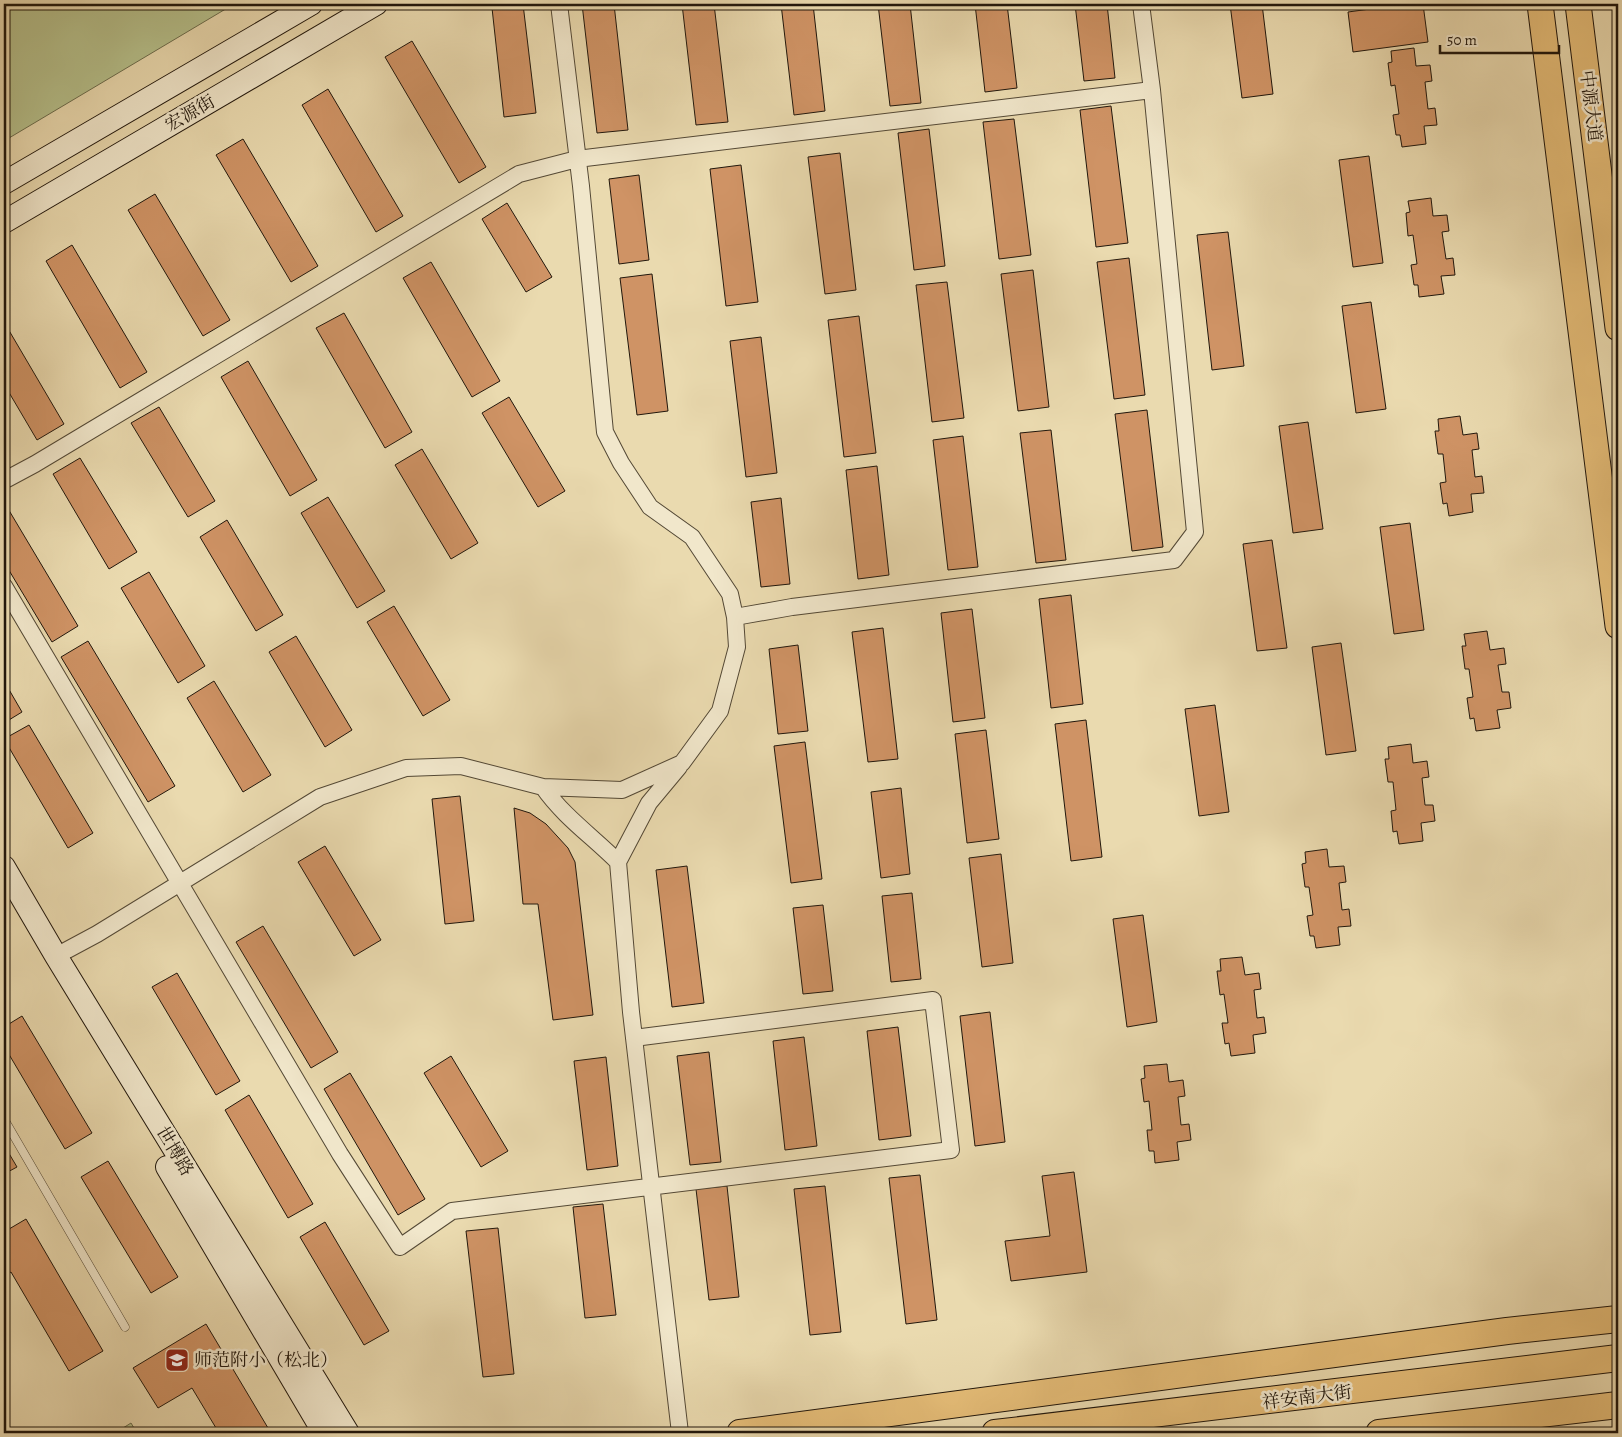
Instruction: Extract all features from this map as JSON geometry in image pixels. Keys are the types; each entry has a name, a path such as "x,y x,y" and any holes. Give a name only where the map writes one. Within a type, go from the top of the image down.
{"highway":[{"path":"740,1433 1507,1331 1618,1320"},
{"name":"祥安南大街","path":"994,1433 1618,1358"},
{"path":"1379,1433 1618,1405"}],"main road":[{"name":"宏源街","path":"4,183 311,4"},
{"name":"宏源街","path":"4,222 376,4"},
{"path":"1540,4 1618,626"},
{"name":"中源大道","path":"1578,4 1618,328"},
{"name":"世博路","path":"4,867 56,956 348,1433"},
{"name":"世博路","path":"4,890 324,1433"}],"street":[{"path":"559,4 578,158 605,432 621,463 650,508 692,538 730,594 735,617 737,647 720,711 682,763 649,803 618,862 634,1038 680,1433"},
{"path":"735,617 802,606 1174,560 1195,532 1152,90 1141,4"},
{"path":"4,475 7,479 35,464 519,174 578,158 1152,90"},
{"path":"4,586 340,1154 400,1247 452,1211 652,1185 951,1150 933,1000 634,1038"},
{"path":"56,956 180,884 320,797 406,768 461,766 543,787 622,790 682,763"},
{"path":"543,787 557,807 618,862"}],"lane":[{"path":"4,1119 125,1327"}],"green space":[{"path":"4,4 234,4 4,141"},
{"path":"131,1423 137,1433 115,1433"}],"building":[{"path":"523,4 536,113 504,117 492,8"},
{"path":"582,4 614,4 628,130 597,133"},
{"path":"682,4 714,4 728,122 696,125"},
{"path":"781,4 813,4 825,111 794,115"},
{"path":"878,4 910,4 921,103 890,106"},
{"path":"975,4 1007,4 1017,88 985,92"},
{"path":"1075,4 1107,4 1115,78 1084,81"},
{"path":"1230,4 1262,4 1273,94 1242,98"},
{"path":"1407,4 1423,4 1428,42 1353,52 1348,12"},
{"path":"412,41 486,167 459,183 385,57"},
{"path":"1414,48 1416,66 1430,65 1432,81 1425,82 1428,109 1435,108 1437,125 1424,126 1426,144 1402,147 1400,135 1396,135 1393,115 1399,114 1395,85 1391,86 1388,63 1392,62 1391,51"},
{"path":"328,89 403,216 376,232 302,105"},
{"path":"1111,106 1128,243 1096,247 1080,110"},
{"path":"1014,119 1031,255 999,259 983,122"},
{"path":"929,129 945,266 914,270 898,133"},
{"path":"243,139 318,266 291,282 216,155"},
{"path":"840,153 856,290 825,294 808,157"},
{"path":"1369,156 1383,263 1353,267 1339,160"},
{"path":"741,165 758,302 726,306 710,169"},
{"path":"639,175 649,260 619,264 609,179"},
{"path":"155,194 230,320 203,336 128,210"},
{"path":"1431,198 1433,216 1447,215 1449,231 1442,232 1446,259 1453,258 1455,275 1441,276 1444,294 1419,297 1418,285 1414,285 1411,265 1417,264 1413,235 1408,236 1406,213 1410,212 1408,201"},
{"path":"507,203 552,277 526,292 482,219"},
{"path":"1228,232 1244,366 1212,370 1197,235"},
{"path":"72,245 147,372 120,388 46,261"},
{"path":"1129,258 1145,395 1114,399 1097,262"},
{"path":"431,262 500,381 472,397 403,278"},
{"path":"1033,270 1049,407 1018,411 1001,274"},
{"path":"652,274 668,411 637,415 620,278"},
{"path":"947,282 964,418 932,422 916,285"},
{"path":"1371,302 1386,409 1356,413 1342,306"},
{"path":"344,313 412,432 385,448 316,328"},
{"path":"859,316 876,453 844,457 828,320"},
{"path":"4,322 64,424 37,440 4,384"},
{"path":"761,337 777,473 746,477 730,341"},
{"path":"248,361 317,480 290,496 221,377"},
{"path":"509,397 565,491 538,507 482,413"},
{"path":"159,407 215,501 188,517 131,423"},
{"path":"1147,410 1163,547 1132,551 1115,414"},
{"path":"1460,416 1463,435 1477,433 1479,449 1472,450 1475,477 1482,476 1484,493 1471,494 1473,512 1449,516 1447,503 1443,504 1440,483 1446,482 1443,454 1438,454 1435,431 1439,431 1438,419"},
{"path":"1308,422 1323,529 1293,533 1279,426"},
{"path":"1051,430 1066,560 1036,563 1020,433"},
{"path":"963,436 978,567 948,570 933,440"},
{"path":"422,449 478,543 451,559 395,465"},
{"path":"80,458 137,552 109,569 53,474"},
{"path":"877,466 889,575 858,579 846,470"},
{"path":"328,497 385,591 357,608 301,513"},
{"path":"781,498 790,584 761,587 751,502"},
{"path":"4,502 78,626 52,642 4,562"},
{"path":"227,520 283,615 256,631 200,537"},
{"path":"1410,523 1424,630 1394,634 1380,527"},
{"path":"1272,540 1287,648 1257,651 1243,544"},
{"path":"149,572 205,666 178,683 121,588"},
{"path":"1071,595 1083,704 1051,708 1039,599"},
{"path":"394,606 450,700 423,716 367,622"},
{"path":"972,609 985,718 953,722 941,613"},
{"path":"883,628 898,759 868,762 852,632"},
{"path":"1487,631 1490,650 1504,648 1506,664 1498,665 1502,692 1509,692 1511,708 1497,710 1500,728 1476,731 1474,718 1470,719 1467,698 1473,697 1469,669 1465,669 1462,646 1466,646 1464,634"},
{"path":"296,636 352,730 325,747 269,652"},
{"path":"88,641 175,786 148,802 61,657"},
{"path":"1341,643 1356,751 1326,755 1312,647"},
{"path":"798,645 808,731 778,734 769,649"},
{"path":"4,681 22,712 4,723"},
{"path":"214,681 271,775 243,792 187,698"},
{"path":"1215,705 1229,812 1199,816 1185,709"},
{"path":"1086,720 1102,857 1071,861 1055,724"},
{"path":"29,725 93,833 68,848 4,739"},
{"path":"986,730 999,839 967,843 955,734"},
{"path":"805,742 822,879 791,883 774,746"},
{"path":"1411,744 1413,763 1427,761 1429,777 1422,778 1425,805 1433,805 1435,821 1421,823 1423,841 1399,844 1397,831 1393,832 1391,811 1396,810 1393,782 1388,782 1385,759 1389,759 1388,747"},
{"path":"901,788 910,874 881,878 871,792"},
{"path":"460,796 474,921 445,924 432,799"},
{"path":"514,808 530,813 546,824 568,848 575,862 593,1015 553,1020 538,904 523,904"},
{"path":"325,846 381,940 354,956 298,862"},
{"path":"1327,849 1329,867 1344,866 1346,882 1339,883 1342,910 1349,909 1351,926 1338,927 1340,945 1316,948 1314,936 1310,936 1307,916 1313,915 1309,887 1305,887 1302,864 1306,863 1305,852"},
{"path":"1001,854 1013,963 982,967 969,858"},
{"path":"687,866 704,1003 672,1007 656,870"},
{"path":"912,893 921,979 891,982 882,896"},
{"path":"823,905 833,991 803,994 793,908"},
{"path":"1143,915 1157,1022 1127,1027 1113,919"},
{"path":"263,926 338,1052 311,1068 236,942"},
{"path":"1242,957 1245,975 1259,973 1261,989 1254,990 1257,1018 1264,1017 1266,1033 1253,1035 1255,1053 1231,1056 1229,1043 1225,1044 1222,1023 1228,1023 1224,994 1220,995 1217,971 1221,971 1220,959"},
{"path":"177,973 240,1081 216,1095 152,987"},
{"path":"990,1012 1005,1142 975,1146 960,1016"},
{"path":"22,1016 92,1133 65,1149 4,1046 4,1027"},
{"path":"898,1027 911,1136 879,1140 867,1031"},
{"path":"804,1037 817,1146 785,1150 773,1041"},
{"path":"709,1052 721,1162 690,1165 677,1056"},
{"path":"451,1056 508,1151 481,1167 424,1073"},
{"path":"606,1057 618,1166 587,1170 574,1061"},
{"path":"1167,1064 1169,1082 1183,1080 1185,1096 1178,1097 1181,1125 1189,1124 1191,1140 1177,1142 1179,1160 1155,1163 1154,1151 1149,1151 1147,1130 1152,1130 1149,1101 1144,1102 1141,1079 1145,1078 1144,1066"},
{"path":"350,1073 425,1199 398,1215 324,1089"},
{"path":"249,1095 313,1204 288,1218 225,1110"},
{"path":"4,1145 17,1167 4,1174"},
{"path":"108,1161 178,1277 151,1293 81,1177"},
{"path":"1074,1172 1087,1272 1011,1281 1005,1241 1050,1236 1042,1176"},
{"path":"920,1175 937,1320 906,1324 889,1178"},
{"path":"727,1186 739,1297 709,1300 696,1189"},
{"path":"825,1186 841,1332 810,1335 794,1189"},
{"path":"603,1204 616,1315 585,1318 573,1207"},
{"path":"26,1219 103,1351 69,1371 11,1272 4,1276 4,1232"},
{"path":"325,1222 389,1331 364,1345 300,1237"},
{"path":"498,1228 514,1374 483,1377 466,1231"},
{"path":"206,1324 271,1433 219,1433 192,1388 158,1408 133,1368"}],"place":[{"name":"师范附小（松北）","path":"177,1360"}]}
